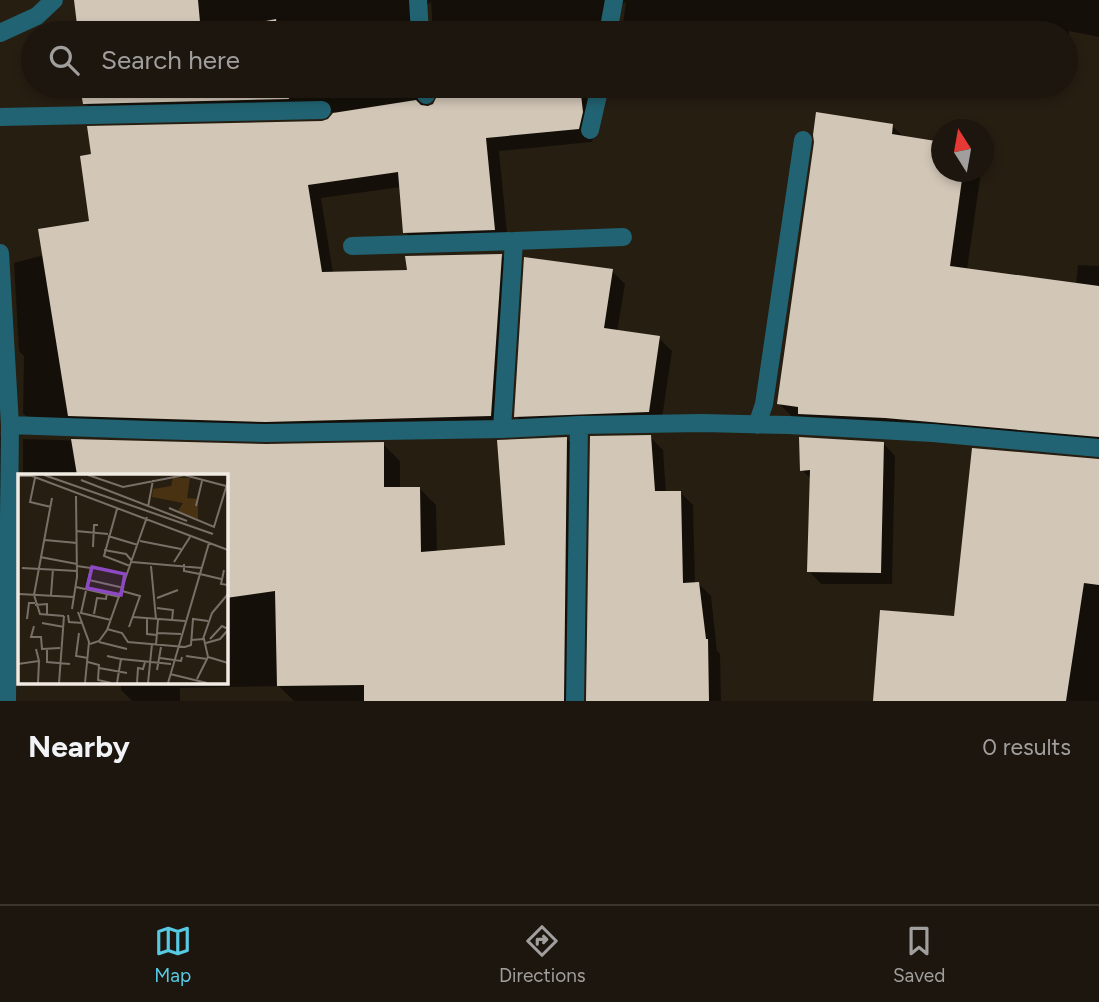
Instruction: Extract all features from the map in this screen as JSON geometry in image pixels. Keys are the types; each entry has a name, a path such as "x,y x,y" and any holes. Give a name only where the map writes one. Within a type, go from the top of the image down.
{"street":[{"path":"26,21 37,16 54,0"},
{"path":"418,0 419,21"},
{"path":"610,21 614,0"},
{"path":"0,33 21,23"},
{"path":"590,130 597,98"},
{"path":"0,117 322,110"},
{"path":"757,425 764,404 803,140"},
{"path":"352,246 624,237"},
{"path":"502,429 514,241"},
{"path":"0,253 4,389 10,425 7,701"},
{"path":"10,425 266,433 674,423 970,436 1099,448"},
{"path":"575,701 579,425"}],"building":[{"path":"74,0 198,0 200,21 77,21"},
{"path":"82,98 289,99 83,104"},
{"path":"436,98 581,98 583,112 579,129 486,138 495,230 403,233 398,172 308,185 322,272 407,270 405,256 502,254 491,416 266,422 68,416 38,229 89,221 80,156 91,154 87,126 322,121 333,113 416,100 421,105 433,104"},
{"path":"816,112 893,124 892,134 931,140 931,182 962,182 950,266 1099,286 1099,437 885,418 798,414 798,407 777,404"},
{"path":"524,257 613,269 604,328 660,336 649,412 514,417"},
{"path":"651,435 655,491 681,491 683,583 699,582 708,639 709,701 586,701 590,436"},
{"path":"567,437 564,701 364,701 364,685 277,686 275,591 228,598 228,474 77,474 71,439 266,444 384,442 384,487 420,487 421,552 505,545 497,440"},
{"path":"799,437 884,442 881,573 807,572 810,470 800,471"},
{"path":"972,448 1099,459 1099,585 1084,583 1066,701 873,701 880,610 954,616"}]}
